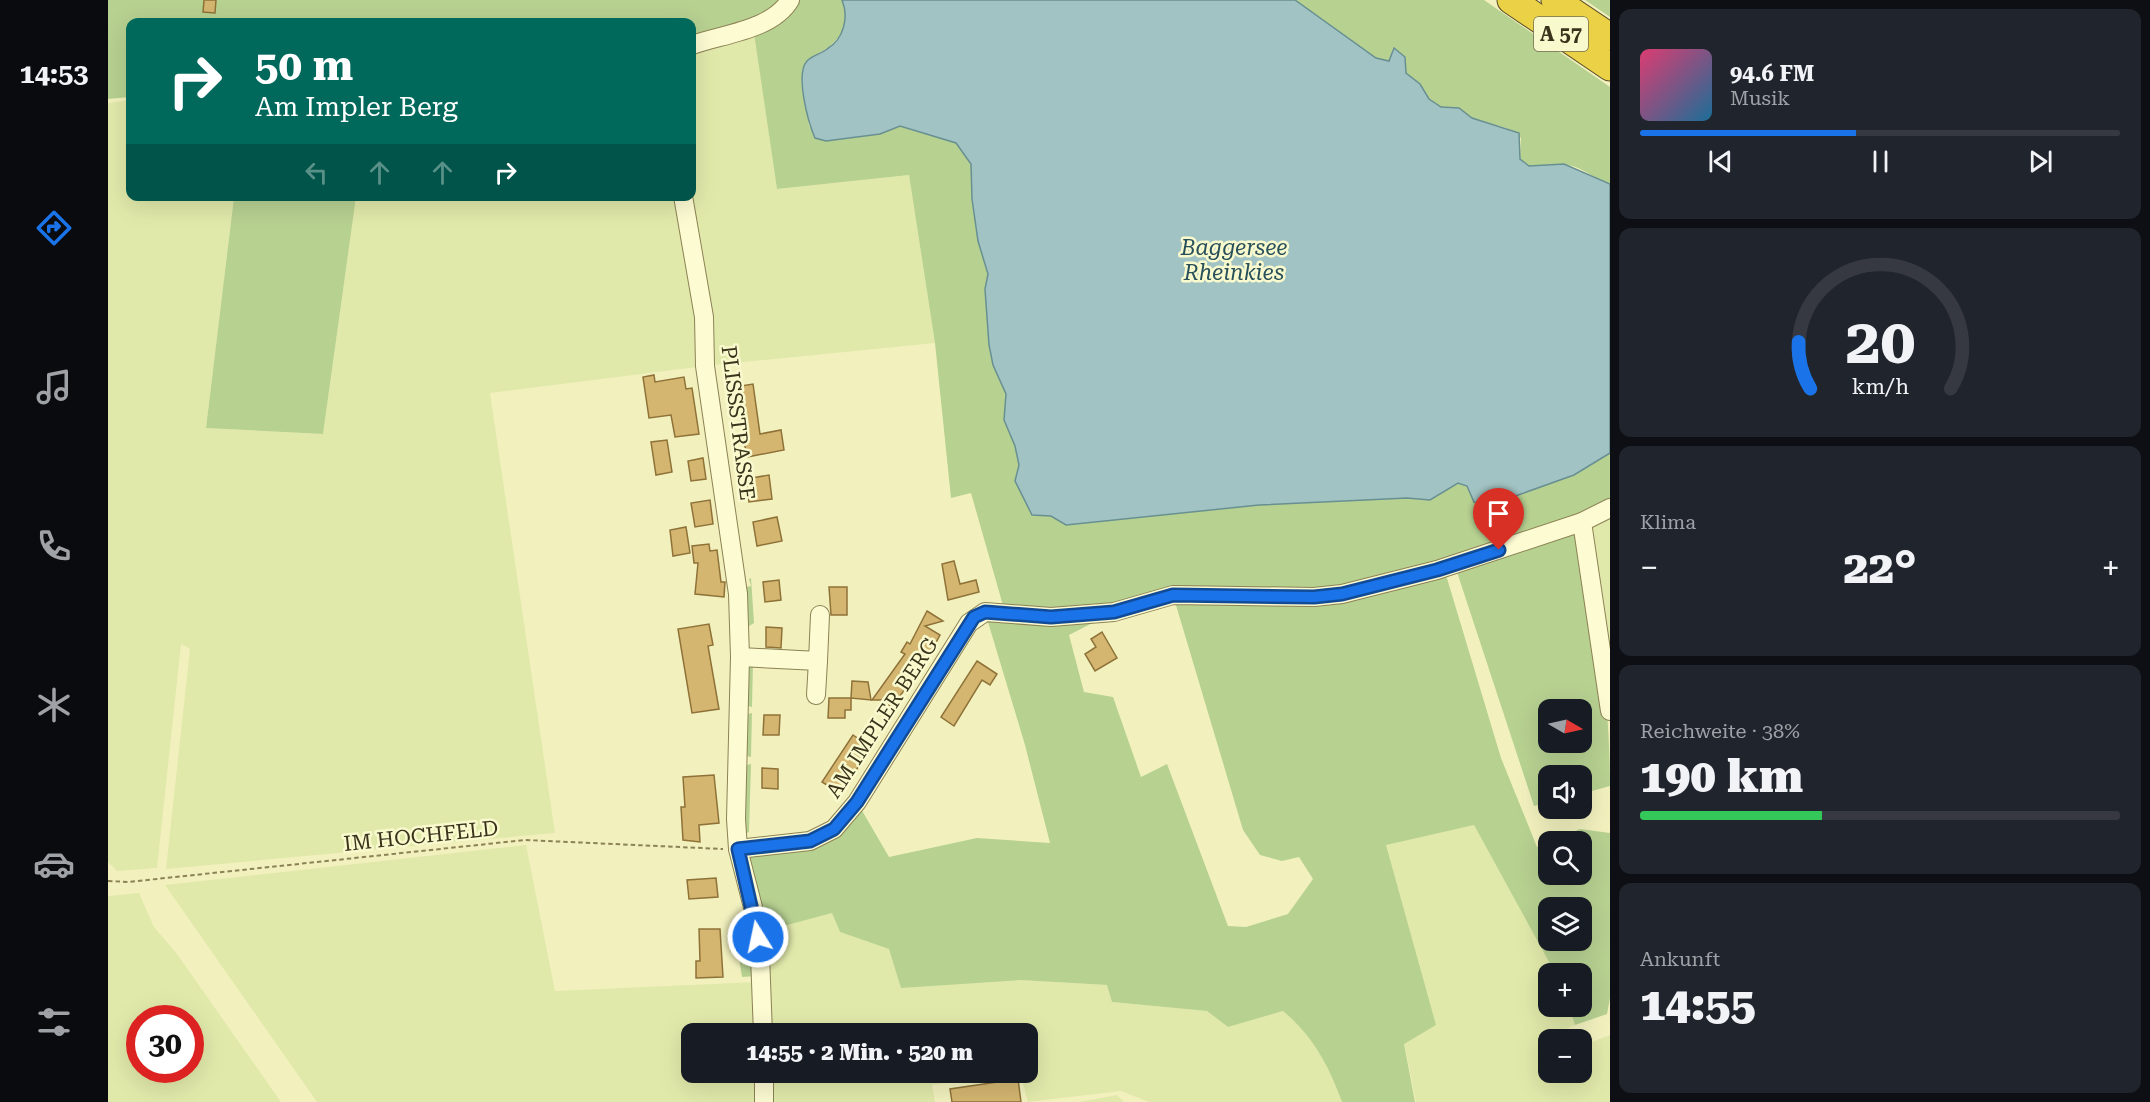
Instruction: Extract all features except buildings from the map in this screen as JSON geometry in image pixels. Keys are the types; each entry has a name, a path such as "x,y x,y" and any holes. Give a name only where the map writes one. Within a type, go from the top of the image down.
{"highway":[{"name":"A 57","path":"1511,0 1610,67"},
{"name":"A 57","path":"1555,0 1610,37"}],"street":[{"path":"696,44 768,20 780,13 790,0"},
{"name":"PLISSSTRASSE","path":"684,201 704,317 705,366 738,594 740,657 736,819 738,849 756,919 762,982 763,1023"},
{"path":"1610,508 1582,522 1610,711"},
{"name":"AM IMPLER BERG","path":"738,849 810,841 834,829 857,802 969,623 985,612 1051,617 1114,612 1173,595 1314,597 1342,594 1437,570 1582,522"},
{"path":"816,695 820,615"},
{"path":"740,657 818,661"},
{"path":"764,1083 764,1102"}],"path":[{"name":"IM HOCHFELD","path":"108,881 128,882 525,840 738,849"}],"green space":[{"path":"108,0 780,0 766,15 696,38 696,18 126,18 126,97 108,99"},
{"path":"795,0 842,0 846,17 841,33 830,46 815,55 802,87 809,125 815,138 826,141 880,134 900,126 956,143 971,164 972,199 978,241 988,275 985,289 989,345 993,365 1006,394 1004,420 1015,446 1019,466 1015,481 1032,515 1051,516 1066,525 1259,505 1422,499 1458,483 1467,486 1472,493 1507,499 1574,475 1610,453 1610,502 1443,565 1501,758 1538,847 1538,885 1592,885 1592,831 1575,831 1580,829 1610,833 1610,998 1607,1014 1575,1025 1572,1017 1592,1017 1592,963 1550,963 1543,951 1592,951 1592,897 1538,897 1538,942 1474,825 1386,845 1436,1025 1404,1044 1415,1102 1342,1102 1319,1052 1303,1031 1283,1011 1228,1027 1207,1011 1112,1002 1107,985 1020,980 901,988 889,949 840,932 832,913 780,927 763,915 738,849 810,841 857,802 889,857 977,838 1050,843 1025,745 985,612 1114,612 1069,635 1084,692 1113,697 1141,777 1167,764 1228,926 1246,927 1288,914 1313,879 1299,857 1282,861 1260,855 1243,830 1173,595 1098,609 1004,609 971,493 951,498 935,343 909,175 777,189 754,33"},
{"path":"1295,0 1484,0 1610,87 1610,184 1568,165 1529,166 1520,159 1521,138 1506,128 1472,118 1459,108 1441,107 1429,99 1420,84 1406,73 1405,57 1393,48 1389,61 1376,58"},
{"path":"1585,0 1610,0 1610,17"},
{"path":"753,22 777,189 909,175 935,343 705,366 490,393 555,833 166,869 190,649 181,644 157,868 117,871 108,862 108,103 126,101 126,201 234,201 206,428 323,434 355,201 696,201 696,40"},
{"path":"234,201 355,201 323,434 206,428"},
{"path":"1610,515 1610,648 1587,527"},
{"path":"1574,533 1584,537 1594,599 1608,723 1610,786 1592,791 1592,765 1538,765 1538,805 1534,806 1456,569"},
{"path":"751,578 754,623 749,626 746,587 751,586 749,579"},
{"path":"753,662 752,707 744,705 745,668"},
{"path":"752,713 751,757 743,755 744,715"},
{"path":"751,764 749,832 741,835 747,765"},
{"path":"1474,825 1538,942 1538,951 1543,951 1550,963 1538,963 1538,1017 1572,1017 1575,1025 1566,1029 1538,1029 1538,1083 1592,1083 1592,1042 1610,1035 1610,1102 1416,1102 1404,1043 1386,844"},
{"path":"526,845 555,991 757,982 757,1023 681,1023 681,1083 757,1083 758,1102 317,1102 165,885"},
{"path":"139,893 154,927 177,954 281,1102 108,1102 108,896"},
{"path":"832,913 840,932 889,949 1020,980 1108,985 1112,1002 1207,1011 1228,1027 1283,1011 1301,1026 1329,1067 1342,1102 1149,1102 1121,1091 1028,1102 1023,1083 1038,1083 1038,1023 771,1023 763,915 780,927"},
{"path":"739,958 742,958 743,966 745,958 746,966 746,958 756,976 742,977"},
{"path":"772,1083 944,1083 932,1085 935,1102 772,1102"},
{"path":"1117,1095 1124,1102 1079,1102"}],"water":[{"name":"Baggersee Rheinkies","path":"842,0 1295,0 1376,58 1389,61 1394,48 1405,57 1406,73 1420,84 1429,99 1441,107 1459,108 1472,118 1519,133 1520,159 1529,166 1564,164 1610,184 1610,453 1574,475 1507,499 1499,506 1474,502 1467,486 1458,483 1430,500 1407,498 1259,505 1066,525 1051,516 1032,515 1015,481 1019,465 1015,446 1004,420 1006,394 993,365 989,345 985,289 988,274 978,241 972,199 971,164 956,143 900,126 880,134 826,141 815,138 812,131 802,87 804,67 809,59 825,51 838,40 845,20"}],"route":[{"path":"758,937 756,919 738,849 810,841 834,829 857,802 974,617 985,612 1051,617 1114,612 1173,595 1314,597 1342,594 1437,570 1499,550"}]}
